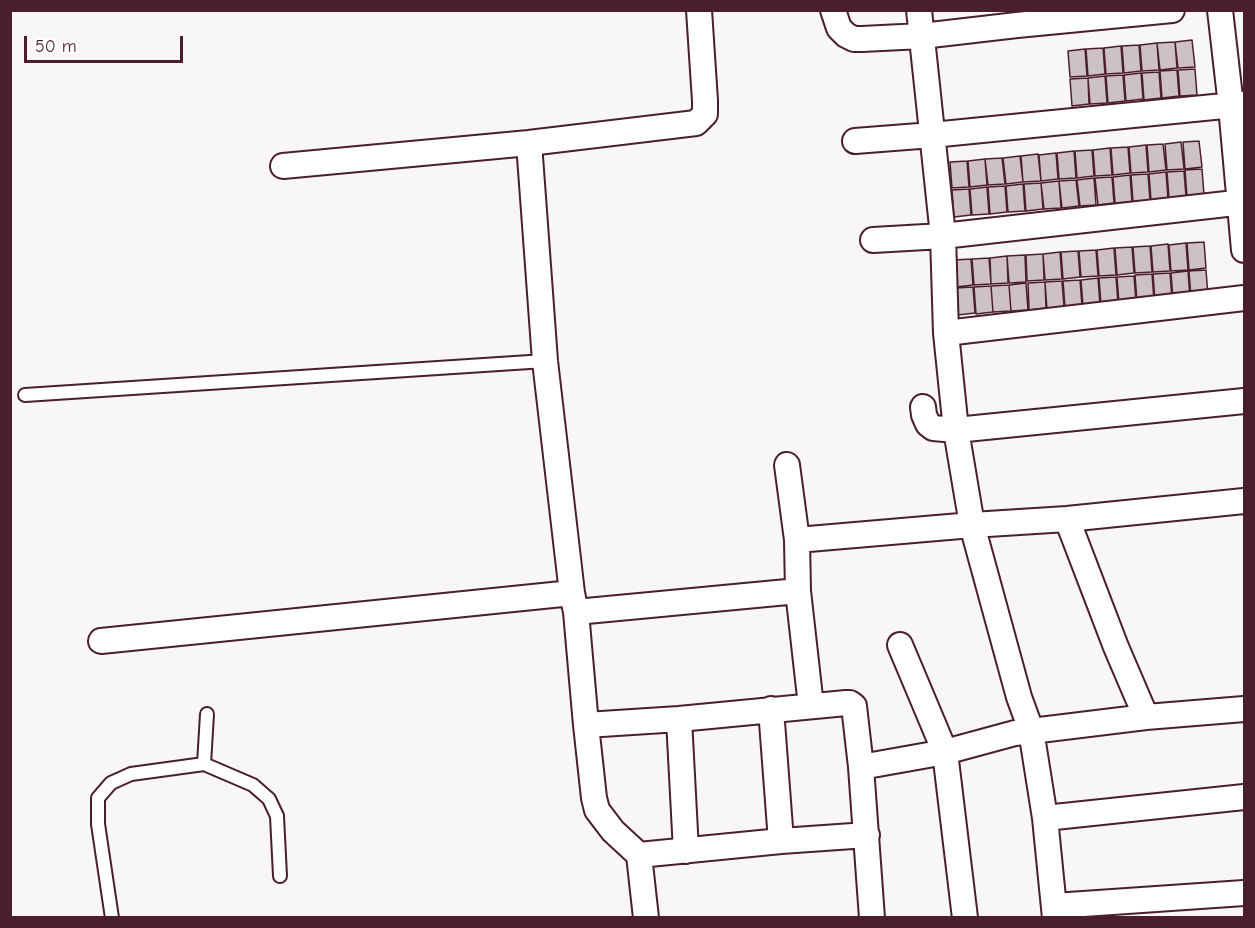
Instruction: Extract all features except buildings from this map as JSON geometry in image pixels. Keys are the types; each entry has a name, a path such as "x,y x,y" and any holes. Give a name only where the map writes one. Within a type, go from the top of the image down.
{"street":[{"path":"283,166 529,143 696,123 705,114 699,10"},
{"path":"832,10 839,28 854,39 922,36 1017,18 1172,10"},
{"path":"919,10 943,236 946,333 956,430 972,525 1019,697 1031,730 1045,818 1055,912 1245,893"},
{"path":"1220,10 1238,105 1245,250"},
{"path":"855,141 1238,105"},
{"path":"529,143 545,361 574,603 594,798 597,810 613,831 639,855 646,918"},
{"path":"873,240 943,236 1243,202"},
{"path":"946,333 1245,298"},
{"path":"923,406 928,424 933,428 956,430 1245,401"},
{"path":"787,465 797,540 798,591 811,705"},
{"path":"797,540 1067,519 1245,501"},
{"path":"1067,519 1116,647 1146,717"},
{"path":"101,641 574,603 798,591"},
{"path":"900,645 945,752 965,918"},
{"path":"586,725 850,703 854,706 861,767 872,918"},
{"path":"771,709 781,841"},
{"path":"861,767 945,752 1031,730 1245,709"},
{"path":"679,719 686,851"},
{"path":"1045,818 1245,797"},
{"path":"639,855 867,835"}],"lane":[{"path":"25,395 545,361"},
{"path":"204,764 207,714"},
{"path":"112,918 98,824 98,798 111,783 131,774 204,764 253,784 269,799 277,816 280,876"}]}
